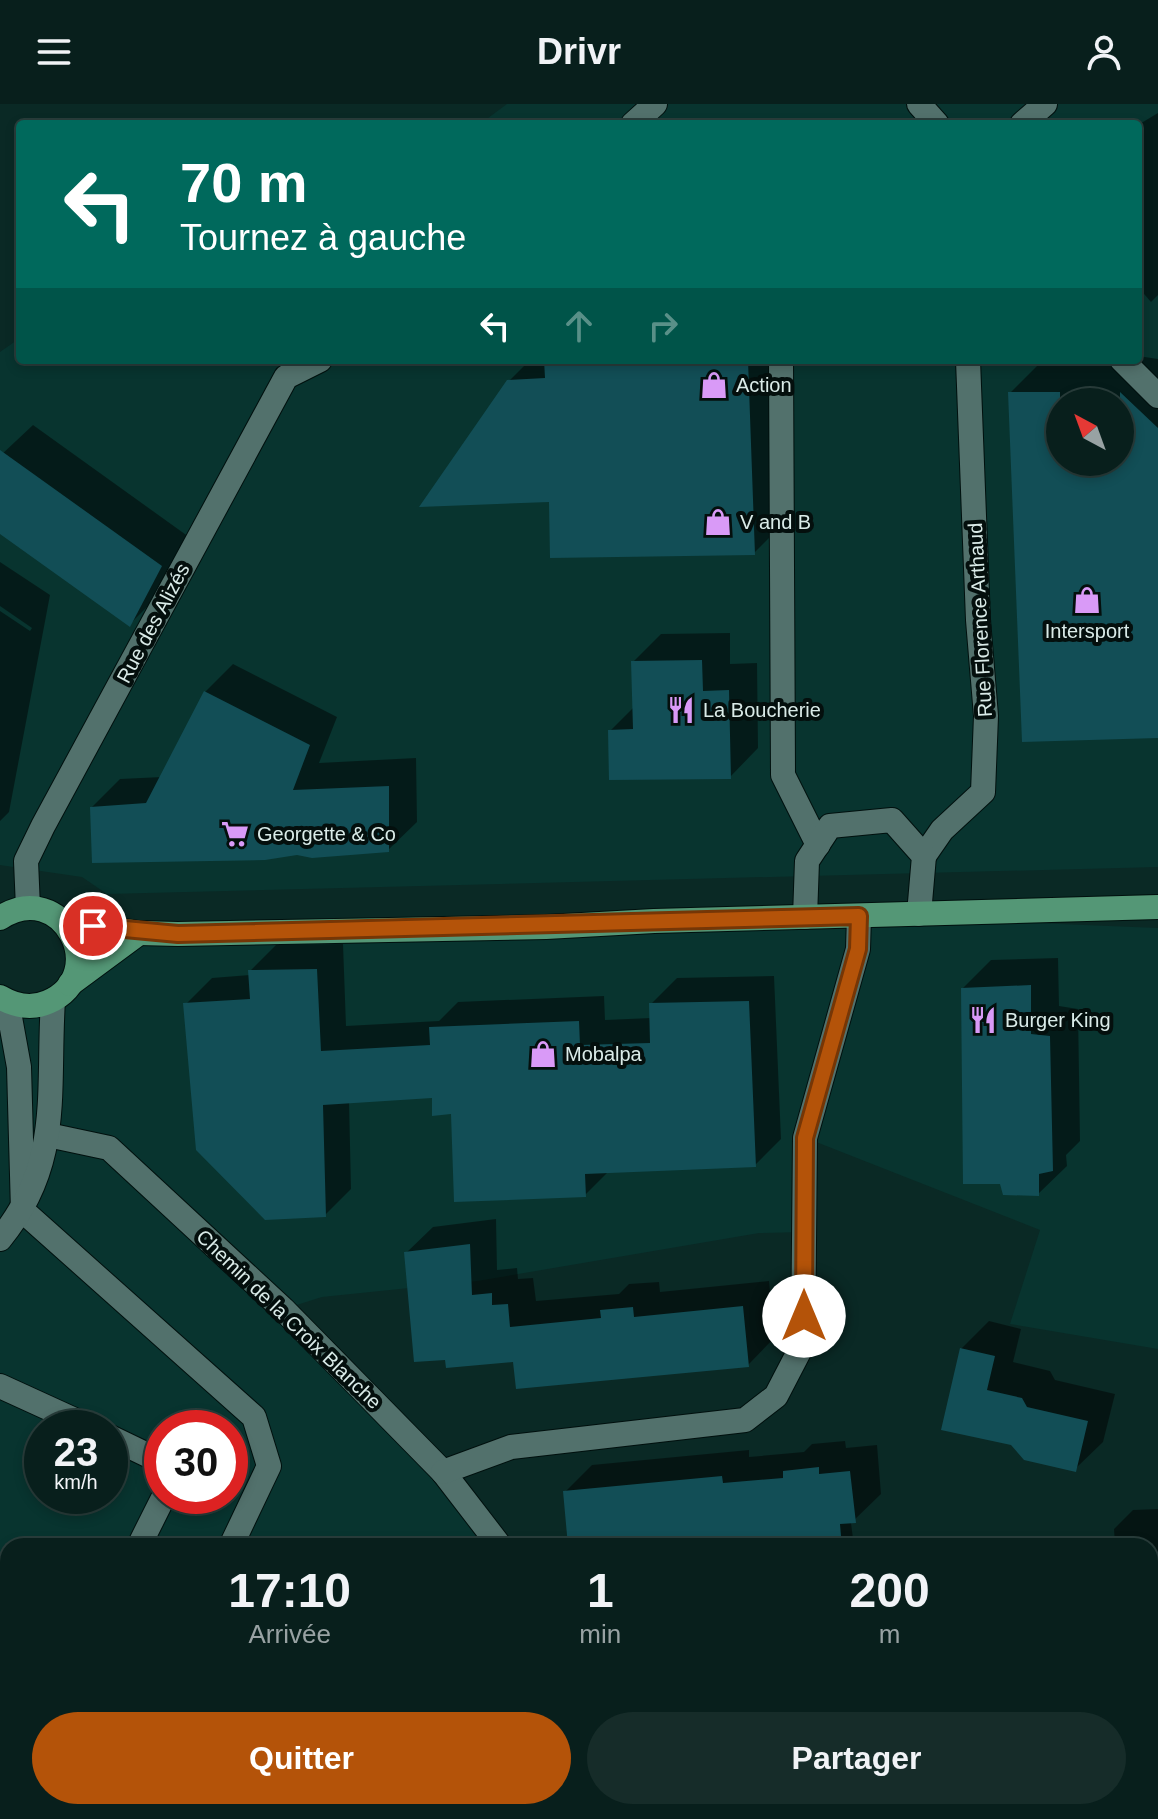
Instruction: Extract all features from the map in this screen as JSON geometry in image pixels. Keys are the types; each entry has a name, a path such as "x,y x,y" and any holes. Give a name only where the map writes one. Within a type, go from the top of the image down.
{"main road":[{"path":"0,918 28,908 46,911 63,922 139,933 546,927 1158,907"},
{"path":"61,992 78,952 63,922"},
{"path":"3,999 30,1006 61,992 139,933"}],"street":[{"path":"1027,120 1045,104"},
{"name":"Rue des Alizés","path":"28,908 26,861 43,826 286,377 312,364"},
{"path":"781,364 783,775 818,845"},
{"name":"Rue Florence Arthaud","path":"924,856 942,830 983,792 986,716 978,620 968,364"},
{"path":"1126,364 1158,396"},
{"path":"805,917 807,861 830,826 892,820 924,856 919,914"},
{"path":"443,1472 511,1447 745,1420 776,1396 803,1344 805,1138 858,949 859,916"},
{"path":"0,1239 42,1167 48,1135 61,992"},
{"path":"3,999 19,1067 25,1198 247,1410"},
{"name":"Chemin de la Croix Blanche","path":"48,1135 109,1148 283,1309 443,1472 494,1538"},
{"path":"0,1386 53,1410"},
{"path":"248,1411 254,1417 269,1466 248,1491"},
{"path":"143,1538 155,1514"},
{"path":"233,1538 237,1514"}],"shaded area":[{"path":"507,104 1158,104 1158,867 107,894 82,877 0,865 0,352 16,341 16,364 1142,364 1142,120 485,120"},
{"path":"859,916 1158,928 1158,1349 1010,1324 1040,1230 806,1138 804,1232 759,1233 477,1281 322,1297 284,1309 493,1538 0,1538 0,997 42,1005 139,933"}],"building":[{"path":"544,364 748,364 755,555 550,558 549,502 419,507 507,380 545,378"},
{"name":"Intersport","path":"1008,392 1046,392 1046,476 1134,476 1134,405 1158,428 1158,738 1022,742"},
{"path":"0,450 162,566 130,627 0,534"},
{"name":"La Boucherie","path":"702,660 703,691 729,690 731,779 609,780 608,730 633,729 631,661"},
{"path":"204,691 310,745 293,790 389,786 389,852 312,858 297,855 265,860 92,863 90,807 146,803"},
{"path":"317,969 321,1051 430,1045 429,1027 579,1021 580,1045 650,1043 649,1003 749,1001 756,1167 585,1174 586,1197 454,1202 451,1114 432,1116 432,1098 323,1105 326,1217 265,1220 196,1150 183,1003 250,999 248,970"},
{"path":"1031,985 1031,1034 1050,1036 1053,1171 1039,1174 1039,1196 1003,1195 1000,1184 963,1184 961,988"},
{"path":"470,1244 472,1295 492,1293 492,1305 508,1304 510,1327 601,1318 600,1310 633,1307 634,1317 743,1306 749,1367 516,1389 513,1362 446,1368 445,1360 414,1362 404,1252"},
{"path":"960,1348 995,1356 987,1390 1022,1398 1027,1407 1088,1421 1076,1472 1024,1460 1011,1445 941,1430"},
{"path":"819,1467 819,1474 850,1471 856,1523 840,1524 841,1536 819,1538 567,1538 563,1491 722,1476 723,1483 783,1478 783,1471"}],"place":[{"name":"Action","path":"714,385"},
{"name":"V and B","path":"718,522"},
{"name":"Intersport","path":"1087,600"},
{"name":"La Boucherie","path":"681,710"},
{"name":"Georgette & Co","path":"235,834"},
{"name":"Burger King","path":"983,1020"},
{"name":"Mobalpa","path":"543,1054"}],"route":[{"path":"93,926 139,933 178,934 546,927 859,916 858,949 805,1138 804,1316"}]}
